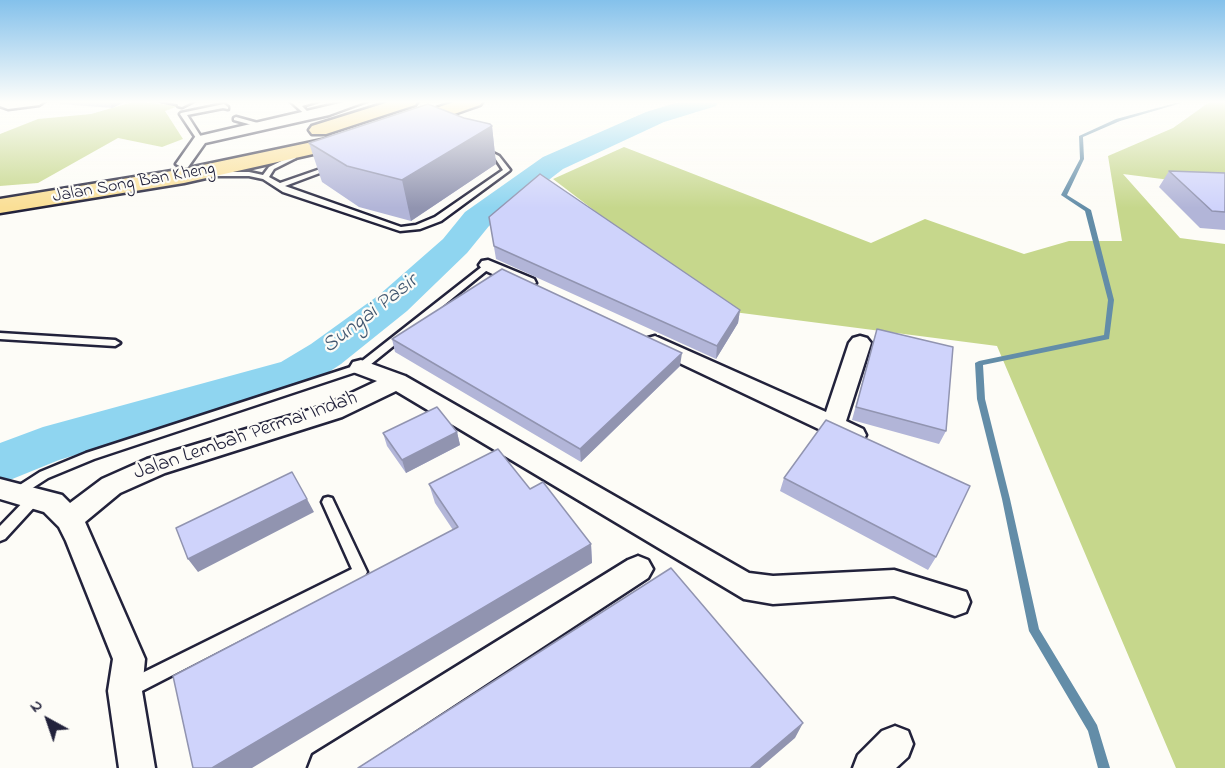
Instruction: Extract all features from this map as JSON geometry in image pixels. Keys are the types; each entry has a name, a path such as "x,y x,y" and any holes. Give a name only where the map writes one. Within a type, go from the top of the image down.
{"main road":[{"name":"Jalan Song Ban Kheng","path":"0,206 184,170 295,137"},
{"name":"Jalan Song Ban Kheng","path":"0,196 184,170 323,147 351,137"}],"street":[{"path":"184,170 200,140 214,137"},
{"path":"488,265 543,291"},
{"path":"640,336 877,446"},
{"path":"833,426 860,343"},
{"path":"361,367 397,381 744,586 773,590 894,583 955,602"},
{"name":"Jalan Lembah Permai Indah","path":"69,519 111,486 156,466 334,411 397,381"},
{"path":"17,494 53,503 69,519 129,659 125,691 137,768"},
{"path":"327,768 638,569"}],"lane":[{"path":"265,178 271,168 282,160 323,147"},
{"path":"184,170 233,173 265,178 279,186 400,229 417,227 438,219 507,170 497,157 477,147"},
{"path":"279,186 343,163"},
{"path":"0,535 17,494 44,475 90,456 361,367 488,265"},
{"path":"0,336 115,343"},
{"path":"125,691 360,572 328,502"}],"green space":[{"path":"0,137 182,137 183,139 162,147 118,138 38,183 0,186"},
{"path":"1152,137 1225,137 1225,187 1123,174 1180,238 1225,244 1225,768 1176,768 997,346 726,311 553,179 624,147 871,243 925,219 1024,254 1069,241 1122,241 1108,156"}],"building":[{"path":"328,137 474,137 402,180 347,166 309,143"},
{"path":"1169,171 1225,173 1225,212 1212,211"},
{"path":"540,174 740,310 717,346 494,246 489,217"},
{"path":"502,269 682,353 580,449 392,339"},
{"path":"877,329 953,347 946,431 856,407"},
{"path":"437,407 457,432 402,460 383,433"},
{"path":"826,420 970,486 936,557 784,478"},
{"path":"498,449 530,489 543,482 591,544 212,768 193,768 173,676 458,527 429,484"},
{"path":"292,472 307,499 188,559 176,528"},
{"path":"671,568 803,723 750,768 358,768"}],"waterway":[{"name":"Sungai Pasir","path":"0,464 43,446 296,373 326,354 393,303 455,246 477,219 553,163 611,137"},
{"path":"1081,137 1082,159 1064,195 1088,210 1111,300 1107,337 979,363 981,399 1006,499 1034,631 1093,729 1104,768"}]}
